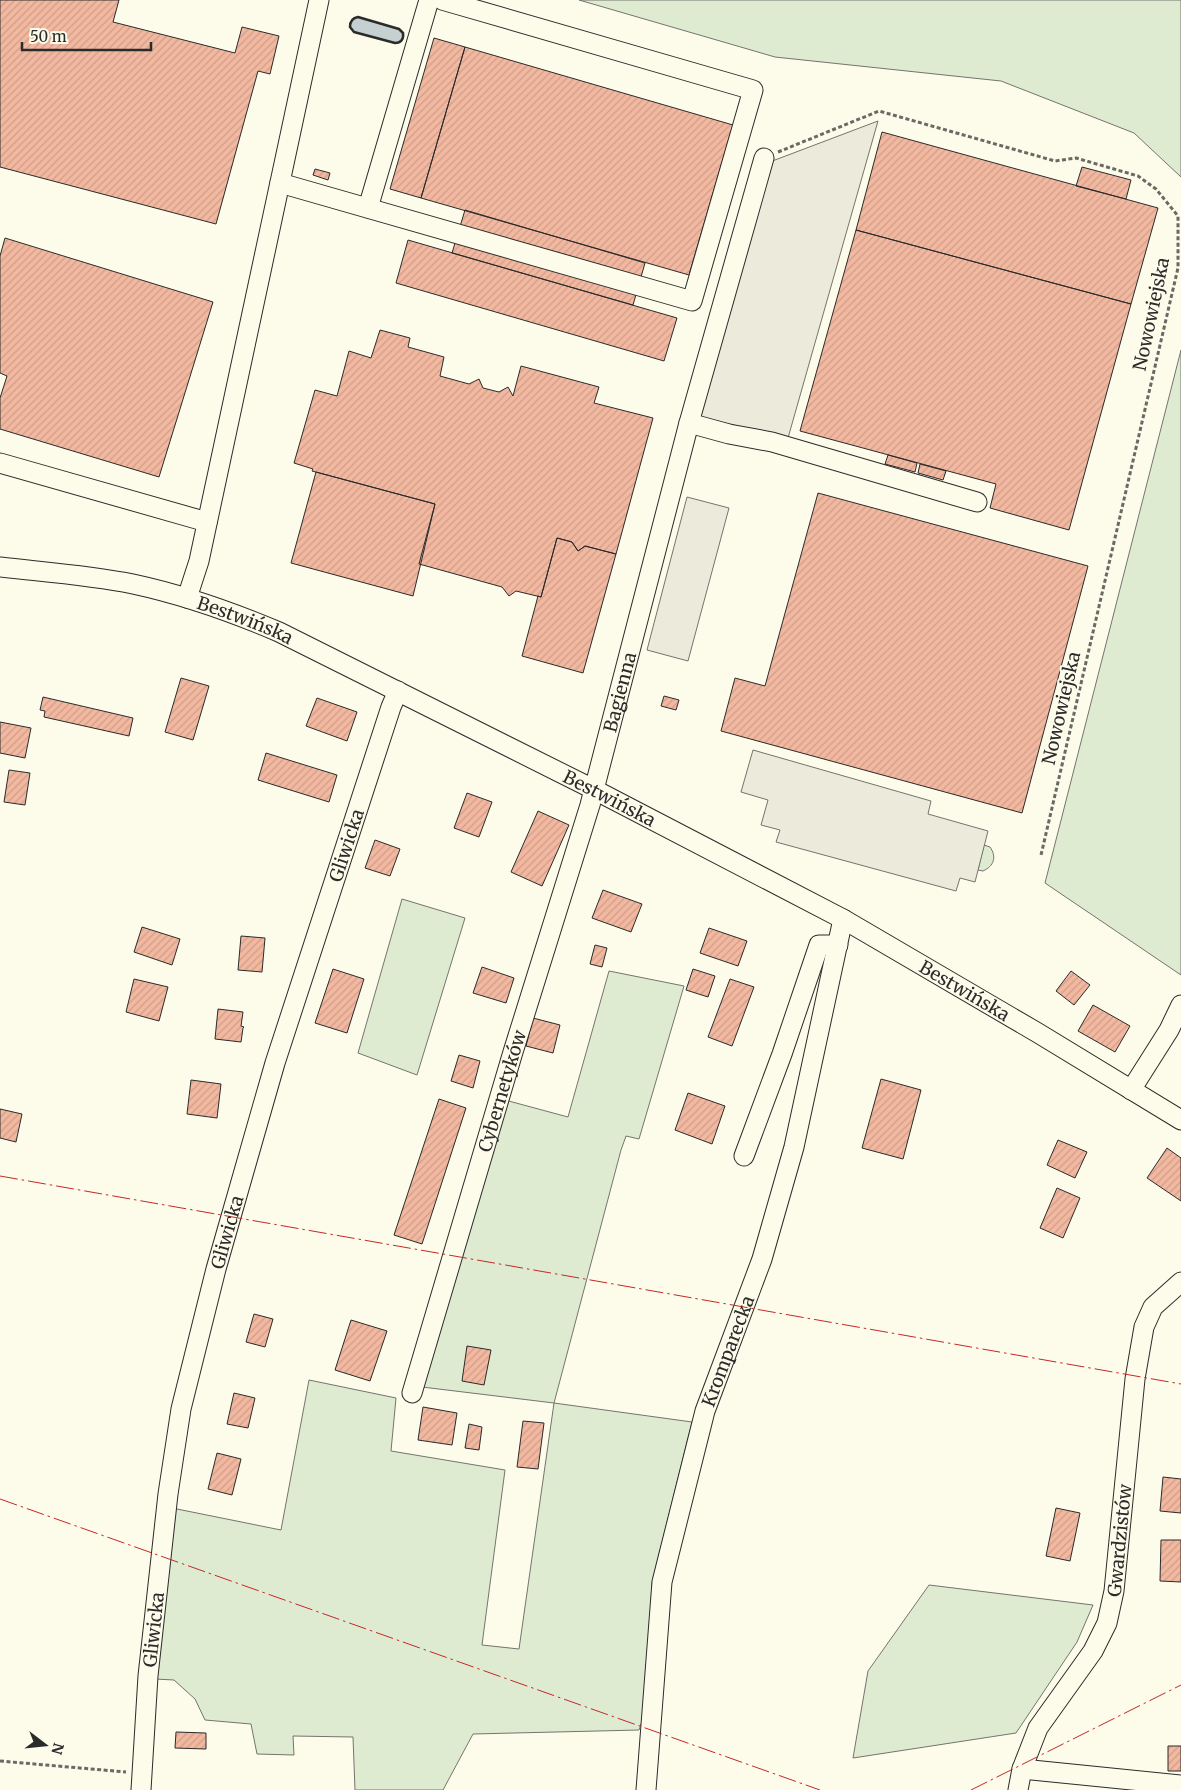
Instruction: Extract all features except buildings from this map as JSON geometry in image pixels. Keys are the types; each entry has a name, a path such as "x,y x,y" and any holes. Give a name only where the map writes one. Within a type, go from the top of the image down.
{"street":[{"path":"187,598 199,561 319,0"},
{"path":"368,208 428,0"},
{"path":"280,182 692,301 753,90 442,0"},
{"name":"Bagienna","path":"593,789 689,423 764,158"},
{"path":"689,423 729,434 772,442 977,502"},
{"path":"0,463 207,522"},
{"name":"Bestwińska","path":"0,567 133,584 233,612 279,632 593,789 844,919 1181,1120"},
{"name":"Gliwicka","path":"141,1782 148,1676 165,1523 181,1409 216,1269 275,1063 391,707 398,692"},
{"name":"Cybernetyków","path":"412,1393 510,1062 590,805 593,789"},
{"name":"Kromparecka","path":"646,1790 662,1582 704,1411 762,1259 794,1147 844,919"},
{"path":"744,1156 782,1054 819,944 838,945"},
{"path":"1131,1090 1181,1005"},
{"name":"Gwardzistów","path":"1018,1790 1022,1768 1038,1728 1093,1651 1106,1623 1114,1591 1135,1379 1144,1327 1152,1307 1181,1282"},
{"path":"1022,1768 1181,1785"}],"path":[{"name":"Nowowiejska","path":"764,158 879,111 1055,161 1076,158 1138,176 1156,189 1178,216 1178,268 1041,855"},
{"path":"0,1761 141,1782"}],"green space":[{"path":"579,0 1181,0 1181,177 1134,133 1001,81 775,57"},
{"path":"1181,350 1181,975 1045,883"},
{"path":"984,845 990,847 994,858 990,867 983,871 978,870"},
{"path":"402,899 465,918 417,1075 358,1053"},
{"path":"609,971 684,986 639,1139 626,1136 621,1150 554,1403 422,1387 505,1100 568,1117"},
{"path":"309,1380 396,1398 391,1451 505,1470 482,1645 519,1649 554,1403 692,1422 652,1583 645,1713 639,1730 473,1734 443,1790 355,1790 353,1737 293,1736 294,1755 257,1754 251,1724 205,1720 195,1699 174,1680 155,1679 172,1508 281,1530"},
{"path":"929,1585 1093,1605 1077,1642 1016,1733 853,1758 868,1671"}],"shaded area":[{"path":"358,17 399,29 403,33 402,39 395,43 354,32 351,29 351,24 353,19"},
{"path":"878,121 788,438 700,417 767,163"},
{"path":"687,497 729,508 688,661 647,650"},
{"path":"753,750 931,801 928,814 988,831 975,882 960,878 956,891 776,842 780,830 761,825 768,800 741,792"}],"wall":[{"path":"358,17 399,29 403,33 402,39 395,43 354,32 350,27 350,23 358,17"}],"power":[{"path":"0,1176 1181,1384"},
{"path":"0,1499 820,1790"},
{"path":"971,1790 1181,1685"}]}
